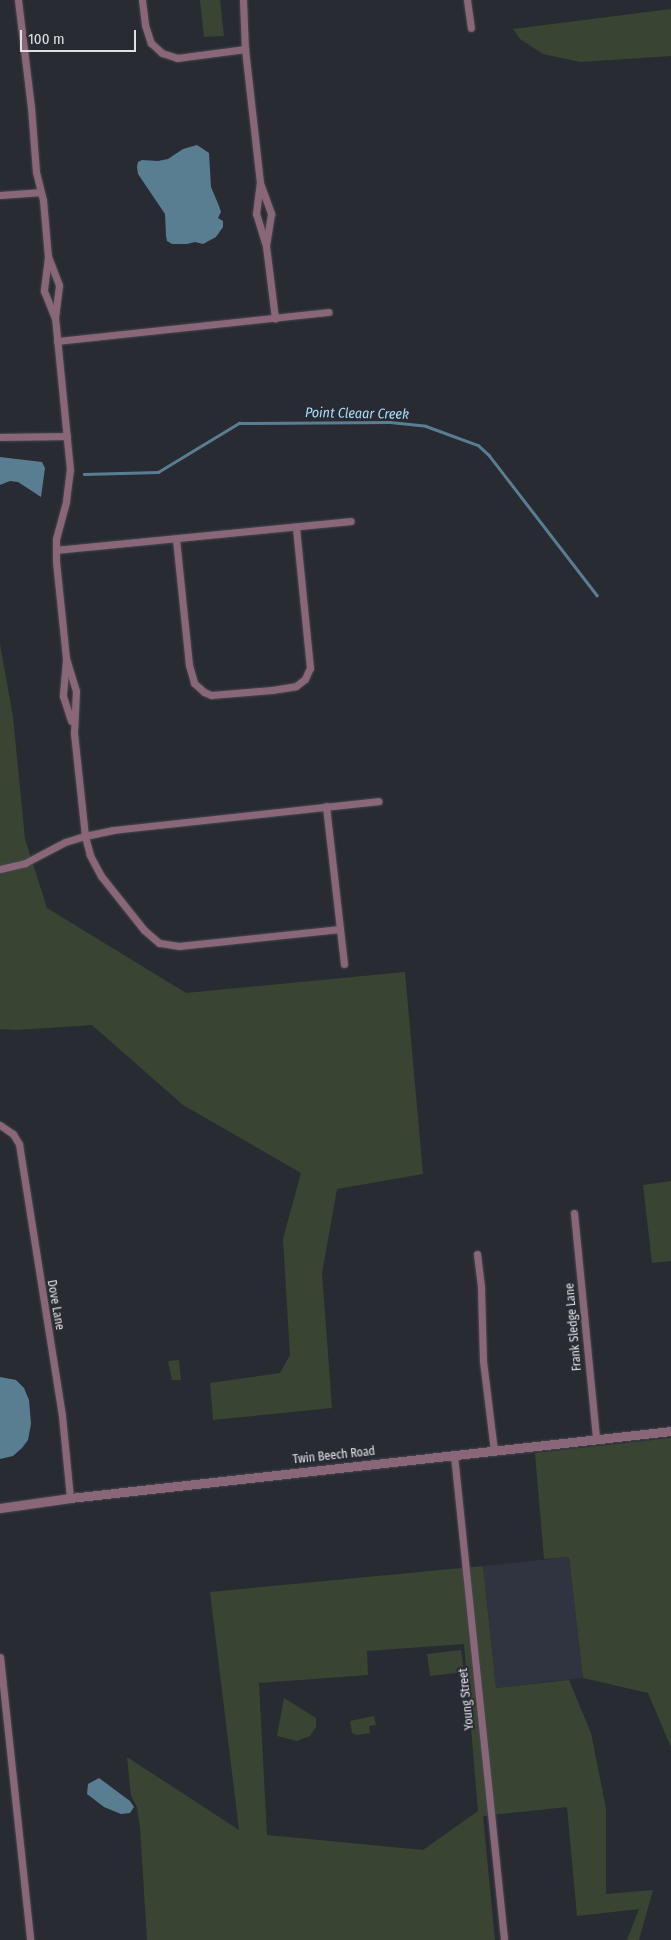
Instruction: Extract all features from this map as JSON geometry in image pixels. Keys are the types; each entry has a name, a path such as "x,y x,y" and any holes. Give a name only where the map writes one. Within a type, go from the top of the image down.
{"street":[{"path":"18,0 39,192 43,200 48,257 44,291 55,318"},
{"path":"142,0 145,25 151,43 162,53 177,58 245,49"},
{"path":"243,0 245,49 260,183 270,214 266,246"},
{"path":"467,0 471,28"},
{"path":"260,183 256,214 266,246 275,318"},
{"path":"0,195 39,192"},
{"path":"48,257 59,285 55,318 67,436 69,477 56,539 56,550 66,658 63,696 74,734"},
{"path":"57,341 328,312"},
{"path":"0,436 67,436"},
{"path":"56,550 351,521"},
{"path":"176,539 189,665 194,683 204,692 211,695 272,690 296,686 305,679 310,668 296,527"},
{"path":"66,658 76,691 74,734 85,836 90,855 101,876 144,930 159,943 179,946 340,928"},
{"path":"0,869 25,863 65,842 113,830 378,801"},
{"path":"326,806 344,964"},
{"name":"Dove Lane","path":"0,1125 9,1129 20,1144 62,1416 70,1498"},
{"name":"Frank Sledge Lane","path":"574,1213 596,1440"},
{"path":"477,1254 481,1289 483,1361 494,1451"},
{"name":"Twin Beech Road","path":"0,1508 70,1498 671,1431"},
{"name":"Young Street","path":"454,1456 504,1940"},
{"path":"0,1657 30,1940"}],"shaded area":[{"path":"569,1557 583,1678 496,1688 483,1566"}],"green space":[{"path":"200,0 220,0 224,36 204,37"},
{"path":"671,9 671,56 580,62 543,54 520,39 513,29"},
{"path":"0,644 13,717 25,839 47,908 186,993 405,972 423,1174 337,1189 322,1273 332,1408 213,1420 210,1383 280,1373 290,1355 283,1239 301,1173 183,1105 92,1025 16,1030 0,1029"},
{"path":"671,1181 671,1261 652,1263 643,1185"},
{"path":"179,1360 181,1380 172,1380 168,1361"},
{"path":"671,1438 671,1747 648,1693 583,1678 569,1557 544,1559 535,1453"},
{"path":"483,1566 496,1688 569,1680 591,1733 606,1809 606,1894 653,1890 639,1940 627,1940 639,1909 577,1916 567,1807 483,1816 495,1940 147,1940 140,1828 137,1807 131,1796 127,1757 239,1830 210,1592","holes":["464,1644 478,1811 423,1850 267,1835 259,1683 368,1675 367,1651"]},
{"path":"461,1650 464,1672 430,1676 427,1654"},
{"path":"284,1698 316,1718 316,1727 310,1736 297,1741 277,1736"},
{"path":"374,1716 376,1725 369,1726 370,1733 357,1735 352,1733 350,1721"}],"water":[{"path":"197,145 209,153 211,187 221,212 218,218 223,221 223,227 216,237 203,244 195,242 172,244 167,241 165,214 138,174 138,162 142,160 158,161 168,159 183,149"},
{"path":"0,457 42,462 45,468 41,497 18,482 10,481 0,485"},
{"path":"0,1377 16,1380 24,1388 29,1400 31,1424 28,1440 22,1448 13,1456 0,1459"},
{"path":"99,1778 130,1801 134,1807 130,1813 121,1814 104,1807 87,1794 88,1784"}],"waterway":[{"name":"Point Cleaar Creek","path":"84,474 158,472 239,423 390,422 426,426 478,445 489,455 597,595"}]}
